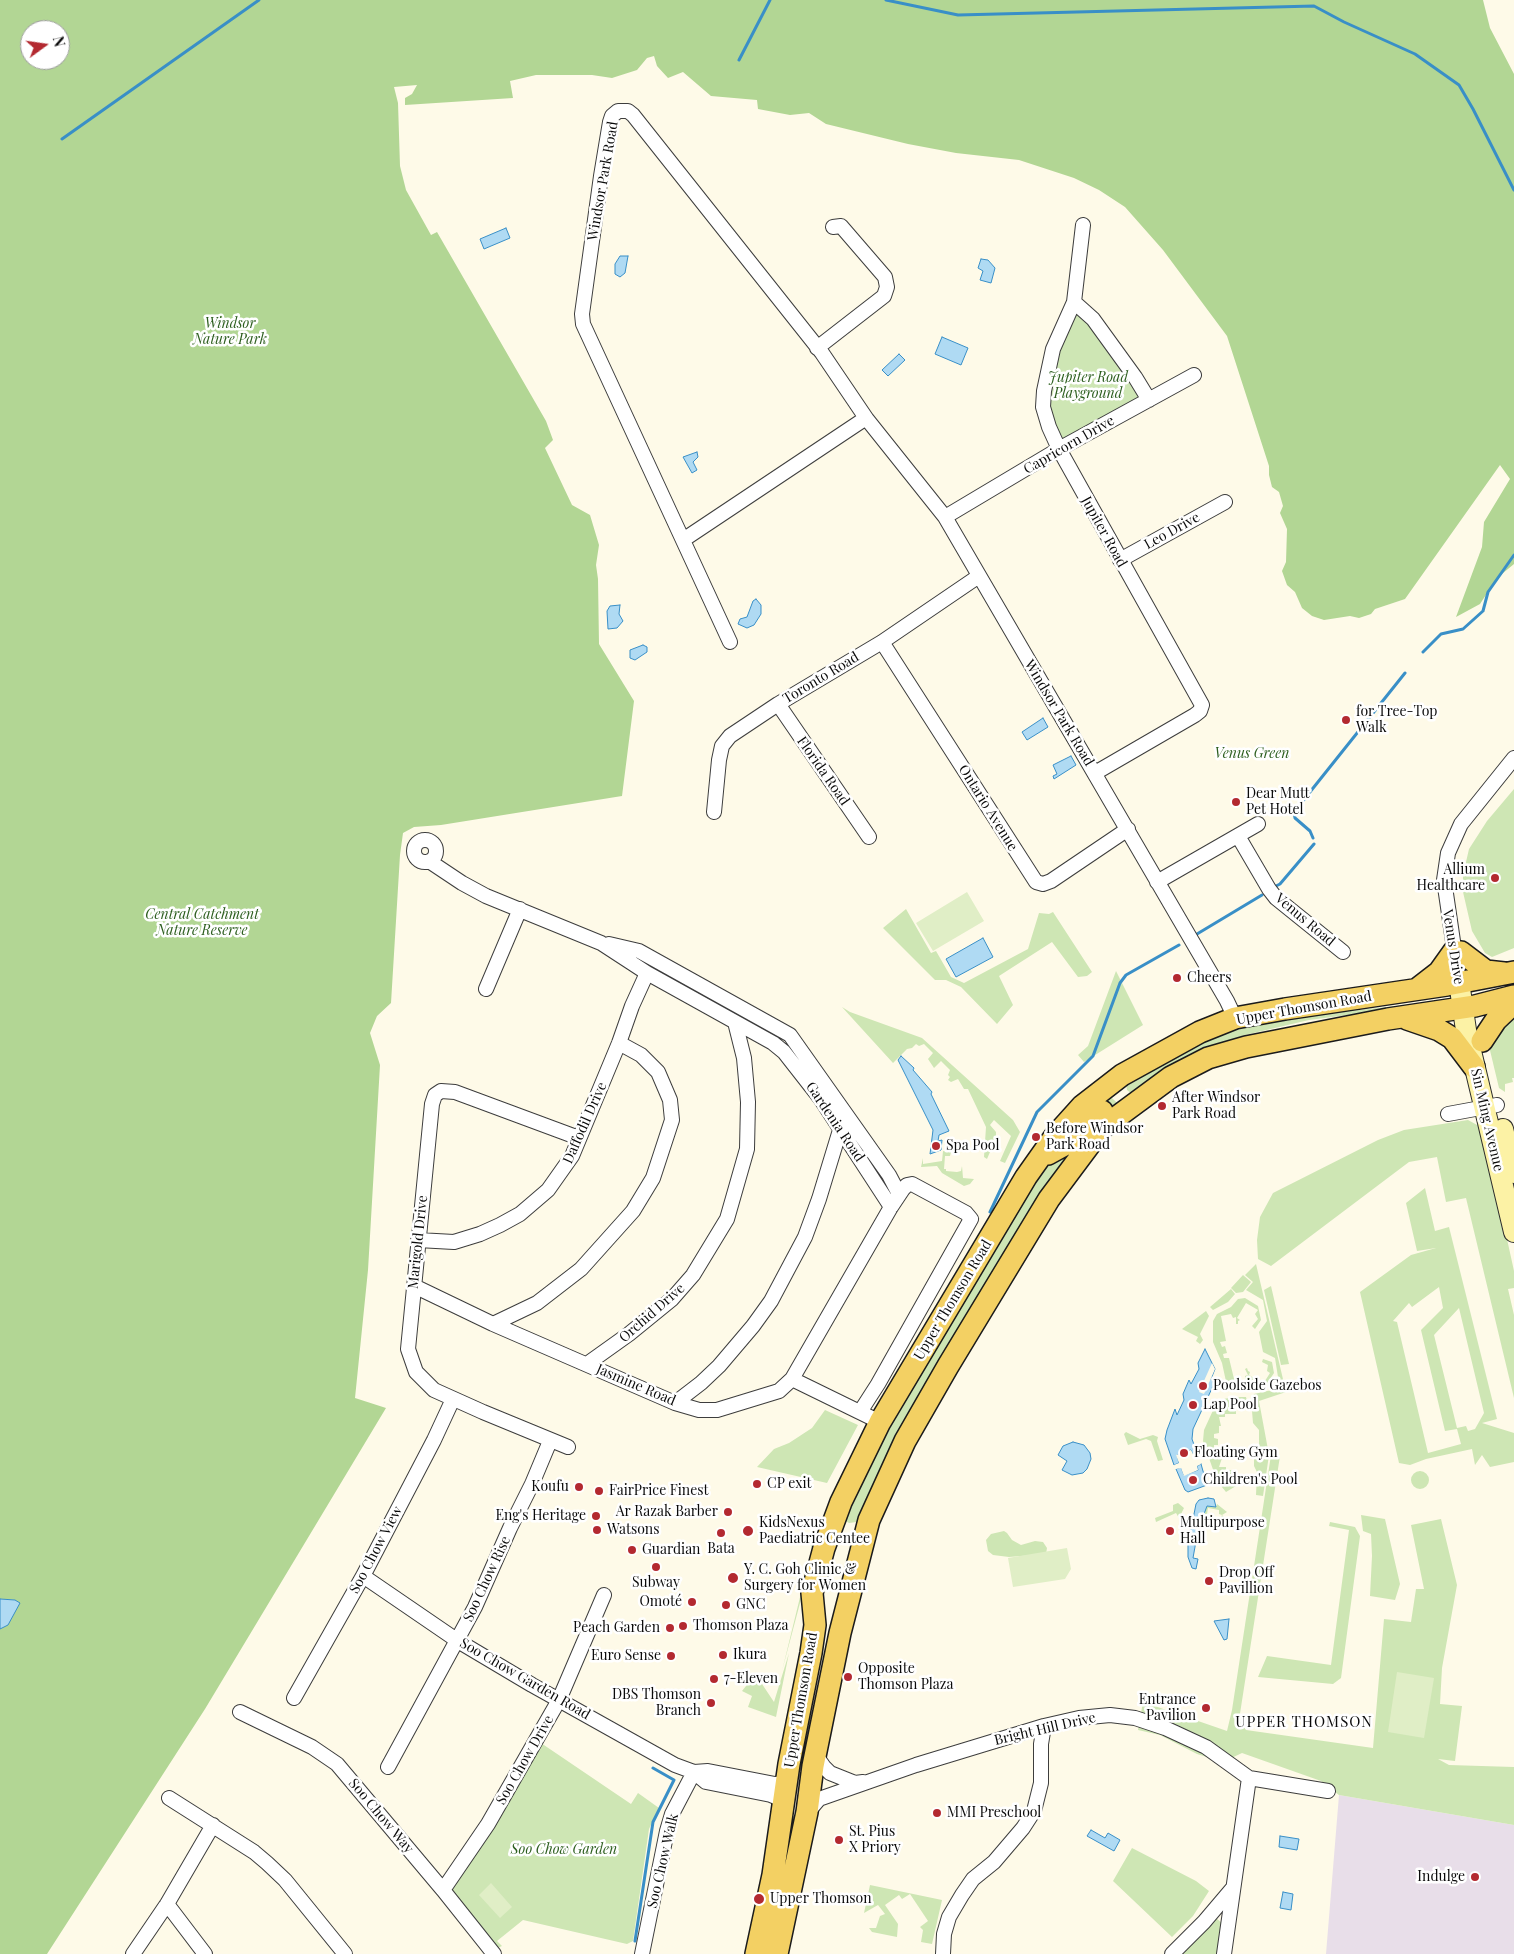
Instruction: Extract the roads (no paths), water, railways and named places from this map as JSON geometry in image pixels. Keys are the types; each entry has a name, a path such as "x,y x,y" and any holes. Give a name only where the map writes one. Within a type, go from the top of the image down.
{"main road":[{"path":"1414,990 1439,972 1458,952 1486,971 1512,972"},
{"name":"Upper Thomson Road","path":"777,1954 777,1905 773,1875 785,1791 811,1654 815,1625 812,1593 822,1553 836,1517 880,1422 1026,1177 1055,1136 1082,1106 1122,1075 1200,1032 1235,1018 1285,1008 1464,982 1512,972"},
{"name":"Venus Drive","path":"1464,982 1469,1007"},
{"name":"Upper Thomson Road","path":"756,1954 777,1905 807,1812 815,1754 840,1633 869,1520 905,1441 948,1366 1049,1199 1102,1128 1171,1077 1208,1058 1246,1047 1402,1017 1469,1007 1514,996"},
{"path":"1482,1041 1496,1020 1514,1002"},
{"name":"Sin Ming Avenue","path":"1469,1007 1482,1041 1491,1106 1514,1232"},
{"name":"Sin Ming Avenue","path":"1469,1007 1466,1030 1474,1067 1491,1106 1514,1174"},
{"path":"1402,1017 1439,1030 1452,1038 1474,1067"},
{"path":"1122,1075 1123,1091 1131,1105"},
{"path":"1041,1157 1068,1143 1109,1105 1114,1103 1131,1105"},
{"path":"836,1517 836,1527 843,1533 860,1529 869,1520"}],"street":[{"name":"Windsor Park Road","path":"730,642 583,324 582,314 601,176 610,122 612,116 618,111 628,111 634,115 817,348 866,418 945,517 1128,829 1235,1018"},
{"name":"Jupiter Road","path":"1083,225 1074,302 1053,350 1044,391 1043,407 1049,427 1059,449 1202,705 1200,711 1195,716 1095,774"},
{"path":"817,348 884,296 887,287 885,277 841,226 833,227"},
{"path":"1074,302 1093,319 1135,377 1149,400"},
{"name":"Capricorn Drive","path":"945,517 1059,449 1194,375"},
{"path":"683,540 866,418"},
{"name":"Leo Drive","path":"1120,560 1224,502"},
{"name":"Toronto Road","path":"714,812 722,746 730,736 778,704 882,642 978,576"},
{"name":"Ontario Avenue","path":"882,642 1036,882 1043,884 1051,881 1128,829"},
{"name":"Florida Road","path":"778,704 869,837"},
{"name":"Venus Drive","path":"1464,982 1448,880 1448,853 1456,832 1514,758"},
{"name":"Venus Drive","path":"1448,880 1463,836 1478,814 1514,773"},
{"path":"1157,882 1258,824"},
{"name":"Venus Road","path":"1238,836 1276,898 1343,952"},
{"name":"Gardenia Road","path":"429,861 486,896 601,943 647,973 773,1043 784,1052 820,1098 891,1207"},
{"path":"486,989 520,909"},
{"name":"Gardenia Road","path":"601,943 614,944 639,952 790,1035 889,1175 900,1194"},
{"name":"Daffodil Drive","path":"418,1240 445,1242 463,1240 500,1226 520,1214 548,1190 561,1175 572,1156 647,973"},
{"name":"Orchid Drive","path":"587,1364 629,1334 672,1299 693,1275 727,1219 747,1149 748,1102 744,1058 735,1022"},
{"path":"493,1324 537,1303 581,1270 633,1211 653,1178 672,1120 670,1100 658,1072 641,1055 619,1043"},
{"name":"Marigold Drive","path":"568,1447 550,1441 434,1390 416,1372 408,1349 432,1104 435,1095 441,1091 455,1092 579,1138"},
{"path":"1448,1114 1491,1106"},
{"path":"675,1402 701,1383 719,1366 753,1326 771,1301 805,1237 820,1199 840,1130"},
{"path":"860,1412 878,1384 971,1220 966,1213 912,1184 907,1185 891,1207 792,1379 860,1412 874,1421 880,1422"},
{"name":"Jasmine Road","path":"414,1286 493,1324 675,1402 699,1410 717,1410 779,1391 792,1379"},
{"name":"Soo Chow View","path":"294,1698 363,1576 434,1440 452,1399"},
{"name":"Soo Chow Rise","path":"388,1767 458,1641 532,1484 550,1441"},
{"name":"Soo Chow Garden Road","path":"363,1576 458,1641 676,1765 694,1772 706,1782 771,1795 785,1791"},
{"name":"Soo Chow Drive","path":"443,1890 488,1824 559,1700 604,1595"},
{"name":"Soo Chow Way","path":"240,1712 312,1747 337,1764 494,1954"},
{"name":"Bright Hill Drive","path":"807,1812 819,1799 1009,1736 1079,1718 1110,1715 1135,1718 1165,1728 1206,1747 1249,1778 1328,1791"},
{"path":"943,1954 944,1934 949,1917 962,1895 973,1879 994,1862 1012,1841 1034,1811 1041,1783 1041,1744 1044,1726"},
{"name":"Bright Hill Drive","path":"815,1754 830,1773 855,1783 870,1781"},
{"name":"Soo Chow Walk","path":"642,1954 669,1823 694,1772"},
{"path":"1224,1954 1249,1778"},
{"path":"169,1798 267,1862 285,1880 345,1954"},
{"path":"133,1954 167,1904 214,1826"},
{"path":"1172,1954 1204,1922 1232,1889"},
{"path":"167,1904 205,1954"}],"water":[{"path":"506,228 510,238 484,249 480,239"},
{"path":"620,256 628,256 625,273 620,277 615,274 615,264"},
{"path":"981,259 988,260 995,268 991,283 980,280 983,271 978,268"},
{"path":"942,337 968,348 961,365 935,354"},
{"path":"899,354 905,360 888,376 882,370"},
{"path":"697,452 698,457 693,462 697,470 692,473 683,457"},
{"path":"756,599 761,605 761,614 754,625 747,628 738,624 740,619 747,617 753,601"},
{"path":"620,605 619,614 623,621 617,628 608,629 607,611 610,606"},
{"path":"643,645 647,647 647,652 635,660 630,658 630,650"},
{"path":"1043,718 1048,727 1027,740 1022,732"},
{"path":"1071,756 1076,765 1054,779 1053,776 1057,774 1053,765"},
{"path":"983,938 993,957 956,977 946,959"},
{"path":"901,1056 914,1068 913,1070 932,1092 931,1094 949,1131 939,1135 938,1141 942,1140 941,1150 930,1154 933,1130 898,1060"},
{"name":"Lap Pool","path":"1205,1349 1215,1369 1211,1379 1214,1384 1193,1429 1192,1439 1197,1453 1193,1455 1191,1450 1177,1455 1179,1463 1174,1465 1165,1439 1167,1430 1175,1409 1177,1415 1184,1400 1183,1394 1189,1380 1191,1384 1199,1369 1198,1363"},
{"path":"1073,1442 1084,1445 1090,1453 1091,1459 1083,1473 1072,1475 1062,1470 1067,1461 1058,1455 1063,1446"},
{"name":"Children's Pool","path":"1201,1464 1207,1485 1188,1492 1185,1490 1176,1469 1181,1467 1184,1475 1198,1470 1197,1466"},
{"path":"1214,1499 1216,1507 1207,1506 1198,1530 1193,1558 1198,1559 1196,1569 1192,1568 1188,1557 1188,1544 1196,1504 1199,1500"},
{"path":"0,1599 15,1600 20,1603 8,1625 0,1629"},
{"path":"1229,1619 1227,1639 1224,1640 1214,1621"},
{"path":"1091,1830 1105,1838 1108,1833 1120,1840 1114,1851 1087,1836"},
{"path":"1280,1836 1299,1839 1297,1850 1279,1847"},
{"path":"1283,1892 1293,1894 1291,1910 1280,1908"}],"waterway":[{"path":"62,139 259,0"},
{"path":"739,60 770,0"},
{"path":"886,0 958,15 1314,6 1344,22 1415,54 1459,85 1514,190"},
{"path":"1423,652 1441,634 1463,629 1483,611 1488,592 1514,555"},
{"path":"1313,838 1310,831 1295,818 1294,812 1405,673"},
{"path":"1276,886 1280,884 1314,844"},
{"path":"1197,934 1262,895"},
{"path":"990,1212 1037,1112 1093,1056 1120,983 1126,975 1179,945"},
{"path":"635,1941 653,1822 674,1780 653,1768"}],"place":[{"name":"for Tree-Top Walk","path":"1346,720"},
{"name":"Dear Mutt Pet Hotel","path":"1236,802"},
{"name":"Allium Healthcare","path":"1495,878"},
{"name":"Cheers","path":"1177,978"},
{"name":"After Windsor Park Road","path":"1162,1106"},
{"name":"Before Windsor Park Road","path":"1036,1137"},
{"name":"Spa Pool","path":"936,1146"},
{"name":"Poolside Gazebos","path":"1203,1386"},
{"name":"Lap Pool","path":"1193,1405"},
{"name":"Floating Gym","path":"1184,1453"},
{"name":"Children's Pool","path":"1193,1480"},
{"name":"CP exit","path":"757,1484"},
{"name":"Koufu","path":"579,1487"},
{"name":"FairPrice Finest","path":"599,1491"},
{"name":"Ar Razak Barber","path":"728,1512"},
{"name":"Eng's Heritage","path":"596,1516"},
{"name":"Watsons","path":"597,1530"},
{"name":"KidsNexus Paediatric Centee","path":"748,1531"},
{"name":"Multipurpose Hall","path":"1170,1531"},
{"name":"Bata","path":"721,1533"},
{"name":"Guardian","path":"632,1550"},
{"name":"Subway","path":"656,1567"},
{"name":"Y. C. Goh Clinic & Surgery for Women","path":"733,1578"},
{"name":"Drop Off Pavillion","path":"1209,1581"},
{"name":"Omoté","path":"692,1602"},
{"name":"GNC","path":"726,1605"},
{"name":"Thomson Plaza","path":"683,1626"},
{"name":"Peach Garden","path":"670,1628"},
{"name":"Ikura","path":"723,1655"},
{"name":"Euro Sense","path":"671,1656"},
{"name":"Opposite Thomson Plaza","path":"848,1677"},
{"name":"7-Eleven","path":"714,1679"},
{"name":"DBS Thomson Branch","path":"711,1703"},
{"name":"Entrance Pavilion","path":"1206,1708"},
{"name":"MMI Preschool","path":"937,1813"},
{"name":"St. Pius X Priory","path":"839,1840"},
{"name":"Indulge","path":"1475,1877"},
{"name":"Upper Thomson","path":"759,1899"}],"district":[{"name":"UPPER THOMSON","path":"1304,1722"}],"park label":[{"name":"Windsor Nature Park","path":"230,332"},
{"name":"Jupiter Road Playground","path":"1088,386"},
{"name":"Venus Green","path":"1252,754"},
{"name":"Central Catchment Nature Reserve","path":"202,924"},
{"name":"Soo Chow Garden","path":"564,1850"}]}
